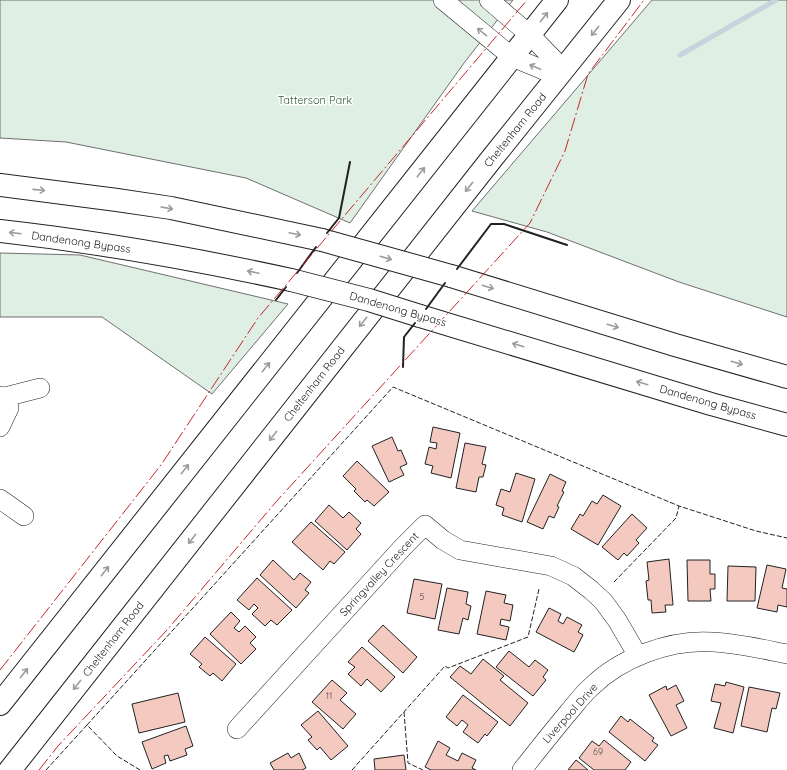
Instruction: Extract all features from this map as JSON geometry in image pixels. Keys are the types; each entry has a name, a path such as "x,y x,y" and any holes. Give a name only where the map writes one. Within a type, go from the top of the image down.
{"main road":[{"path":"0,704 557,0"},
{"name":"Cheltenham Road","path":"10,770 498,150 619,0"},
{"path":"0,186 171,208 322,240 451,276 675,345 787,377"},
{"name":"Dandenong Bypass","path":"0,231 120,247 196,260 292,280 369,300 711,404 787,425"}],"street":[{"path":"443,0 512,57 561,73"},
{"path":"489,0 530,35 561,73"},
{"path":"0,428 9,408 2,396 40,388"},
{"path":"0,499 24,516"},
{"name":"Springvalley Crescent","path":"237,729 403,547 426,525 443,540 460,550 551,566 573,576 603,601 617,620 638,656"},
{"name":"Liverpool Drive","path":"522,770 590,687 612,671 638,656 654,650 684,643 711,642 748,646 787,654"}],"green space":[{"name":"Tatterson Park","path":"0,0 513,0 464,63 350,223 246,178 66,142 0,138"},
{"path":"652,0 787,0 787,317 679,282 547,232 472,211"},
{"path":"0,253 80,255 288,304 212,394 102,317 0,317"}],"building":[{"path":"433,427 460,433 451,478 431,473 433,466 425,464 429,447 436,449 437,443 430,442"},
{"path":"392,437 398,451 401,450 407,464 400,467 404,475 389,482 372,446"},
{"path":"465,443 486,447 482,464 486,465 483,477 479,477 476,492 456,488"},
{"path":"357,461 389,492 374,506 367,500 365,502 354,491 356,489 343,476"},
{"path":"516,473 535,479 522,522 502,515 504,508 496,505 501,489 510,492"},
{"path":"550,474 566,482 562,491 564,492 557,506 559,507 554,518 549,516 543,529 527,522"},
{"path":"603,495 621,506 598,545 571,529 580,514 583,516 592,501 597,504"},
{"path":"329,505 343,518 349,512 361,523 356,529 361,534 347,550 315,521"},
{"path":"632,514 647,528 636,540 639,543 627,556 624,553 618,560 602,547"},
{"path":"311,522 345,552 334,564 330,561 323,570 292,542"},
{"path":"669,559 673,605 665,605 666,612 652,613 651,600 648,600 646,581 649,580 647,562"},
{"path":"273,560 294,580 300,573 311,582 305,590 309,593 296,608 260,575"},
{"path":"687,560 710,560 710,574 715,574 715,589 710,589 711,601 688,601"},
{"path":"767,565 786,569 782,588 787,589 787,607 778,605 777,612 757,608"},
{"path":"728,566 756,567 755,601 727,601"},
{"path":"257,578 292,610 277,625 271,620 265,626 252,614 258,608 254,604 249,610 237,600"},
{"path":"414,579 442,584 435,619 407,613"},
{"path":"447,588 468,592 466,604 471,606 468,620 463,618 459,634 438,630"},
{"path":"486,591 506,595 504,603 513,605 510,621 501,619 500,625 509,627 506,640 477,634"},
{"path":"549,608 561,614 558,621 563,624 567,617 582,625 578,632 583,635 574,652 536,632"},
{"path":"231,612 240,621 234,628 239,632 245,626 256,637 250,643 256,649 241,664 210,634"},
{"path":"383,625 417,657 403,673 368,641"},
{"path":"205,637 236,664 222,681 213,673 210,676 199,667 202,664 190,654"},
{"path":"362,647 395,677 381,692 367,679 361,686 348,674 355,667 348,662"},
{"path":"509,651 529,667 535,660 548,670 543,677 546,680 533,696 496,667"},
{"path":"483,659 504,676 500,680 528,703 510,726 450,677 460,666 471,674"},
{"path":"332,680 347,693 340,700 356,714 343,729 312,702"},
{"path":"726,682 744,687 733,733 714,728 721,703 711,701 715,684 725,686"},
{"path":"676,685 684,701 676,705 687,728 671,736 649,695 666,686 667,690"},
{"path":"749,687 780,693 776,709 772,708 767,732 741,726"},
{"path":"178,693 185,722 139,733 132,704"},
{"path":"463,695 498,722 487,736 485,734 478,743 463,732 468,725 462,720 457,726 446,717"},
{"path":"318,711 348,746 331,760 320,747 317,750 308,740 312,737 301,725"},
{"path":"621,716 628,722 630,719 654,738 652,741 658,745 645,761 609,732"},
{"path":"186,726 193,746 185,749 187,755 170,761 168,755 164,756 166,763 152,769 142,742"},
{"path":"604,740 631,762 625,770 594,770 579,758 592,741 599,746"},
{"path":"438,741 450,748 446,755 458,761 462,753 476,760 472,768 476,770 431,770 425,767"},
{"path":"288,753 291,758 299,753 306,768 302,770 274,770 270,763"},
{"path":"404,755 406,770 375,770 374,759"},
{"path":"576,760 581,764 588,770 568,770"}],"waterway":[{"path":"680,55 776,0"}],"fence":[{"path":"87,725 393,387 679,506 756,531 787,538"},
{"path":"614,582 676,518 679,506"},
{"path":"352,770 445,666 448,668 528,637 539,589"},
{"path":"404,712 408,763 423,770"},
{"path":"46,770 87,725 117,756 140,770"}],"wall":[{"path":"327,233 339,218 350,162"},
{"path":"457,269 491,224 504,224 567,245"},
{"path":"297,273 316,247"},
{"path":"426,309 445,283"},
{"path":"276,300 286,287"},
{"path":"403,367 404,337 415,323"}],"power":[{"path":"0,670 161,465 258,318 527,0"},
{"path":"39,770 58,746 167,630 275,503 530,223 565,151 588,74 644,0"}]}
